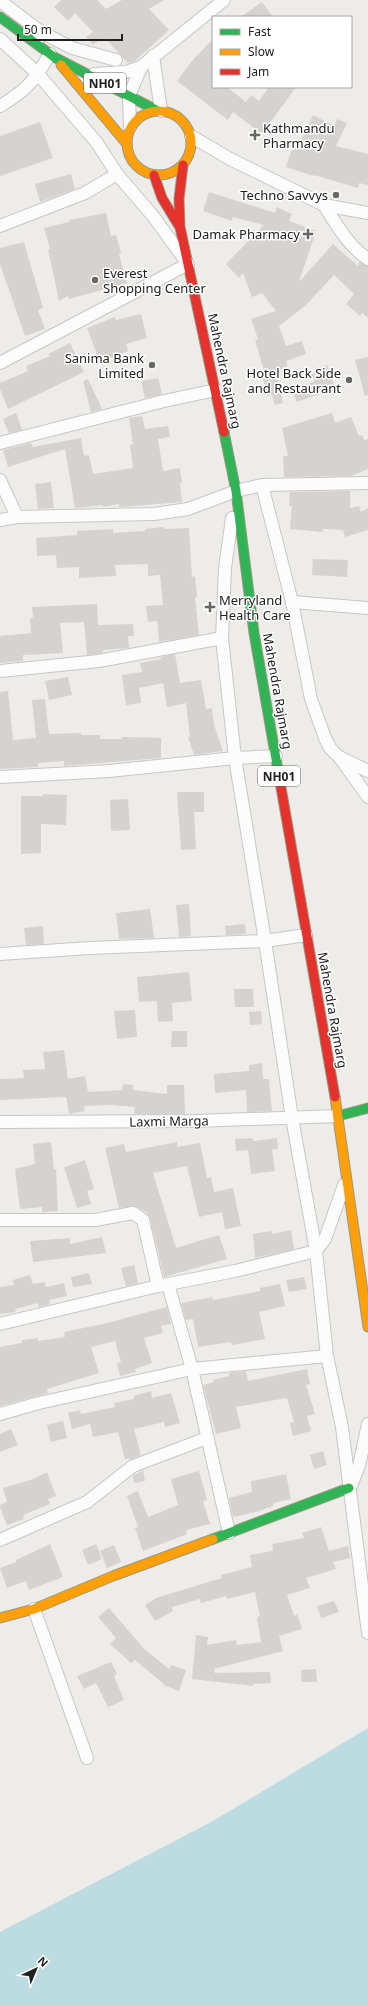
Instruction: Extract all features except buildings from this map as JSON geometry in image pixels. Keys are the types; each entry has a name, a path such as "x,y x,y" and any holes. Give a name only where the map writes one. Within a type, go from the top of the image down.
{"main road":[{"name":"NH01","path":"0,17 52,56 158,110 171,112 184,122 191,136 190,151 183,165 179,199 180,227"},
{"name":"NH01","path":"52,56 127,144 136,164 143,170 154,175 162,198 180,227"},
{"path":"127,144 130,127 141,115 158,110"},
{"path":"154,175 170,174 183,165"},
{"name":"Mahendra Rajmarg","path":"180,227 216,390 236,491 254,633 338,1116 368,1327"},
{"path":"338,1116 368,1108"},
{"path":"0,1618 34,1609 114,1576 349,1488"}],"street":[{"path":"89,75 126,72 141,67 224,0"},
{"path":"0,1 40,32 72,48 116,60"},
{"path":"36,44 40,32"},
{"path":"0,39 38,74 97,144 117,174 153,216 188,264 0,363"},
{"path":"0,106 21,94 52,56"},
{"path":"153,56 158,110"},
{"path":"130,127 129,96 141,67"},
{"path":"191,136 230,159 324,205 364,211"},
{"path":"0,226 85,193 117,174"},
{"path":"324,205 340,231 363,256 368,259"},
{"path":"0,443 164,401 216,390"},
{"path":"0,480 17,517"},
{"path":"0,520 17,517 154,514 188,509 236,491 262,485 368,483"},
{"path":"262,485 292,602 311,699 330,748 368,780"},
{"path":"236,491 226,568 222,638 235,758 292,1118 316,1251 327,1356 342,1426 368,1633"},
{"path":"292,602 368,608"},
{"path":"0,671 99,661 222,638"},
{"path":"0,777 109,771 235,758 276,756"},
{"path":"339,757 368,771"},
{"path":"339,757 368,797"},
{"path":"0,954 90,948 265,941 306,935"},
{"name":"Laxmi Marga","path":"0,1122 195,1121 338,1116"},
{"path":"0,1324 163,1285 234,1271 316,1251 325,1239 346,1179"},
{"path":"0,1220 95,1220 134,1213 143,1220 163,1285 192,1369 229,1533"},
{"path":"0,1414 39,1403 192,1369 327,1356"},
{"path":"349,1488 359,1466 368,1424"},
{"path":"0,1540 87,1502 133,1466 207,1438"},
{"path":"34,1609 87,1758"}],"water":[{"path":"368,1728 368,2005 0,2005 0,1932 213,1821"}],"traffic: fast":[{"path":"0,17 54,57 156,110"},
{"path":"224,432 236,491 254,633 279,776"},
{"path":"338,1116 368,1108"},
{"path":"213,1539 349,1488"}],"traffic: slow":[{"path":"61,65 127,144"},
{"path":"159,111 171,113 182,120 189,131 191,143 189,155 182,166 171,173 159,175 147,173 136,166 129,155 127,143 129,131 136,120 147,113 159,111"},
{"path":"335,1097 368,1327"},
{"path":"0,1618 34,1609 113,1576 213,1539"}],"traffic: jam":[{"path":"183,165 179,199 180,227 224,432"},
{"path":"154,175 162,198 179,226"},
{"path":"279,776 335,1097"}],"place":[{"name":"Kathmandu Pharmacy","path":"255,135"},
{"name":"Techno Savvys","path":"336,195"},
{"name":"Damak Pharmacy","path":"308,234"},
{"name":"Everest Shopping Center","path":"95,280"},
{"name":"Sanima Bank Limited","path":"152,365"},
{"name":"Hotel Back Side and Restaurant","path":"349,380"},
{"name":"Merryland Health Care","path":"210,607"}]}
